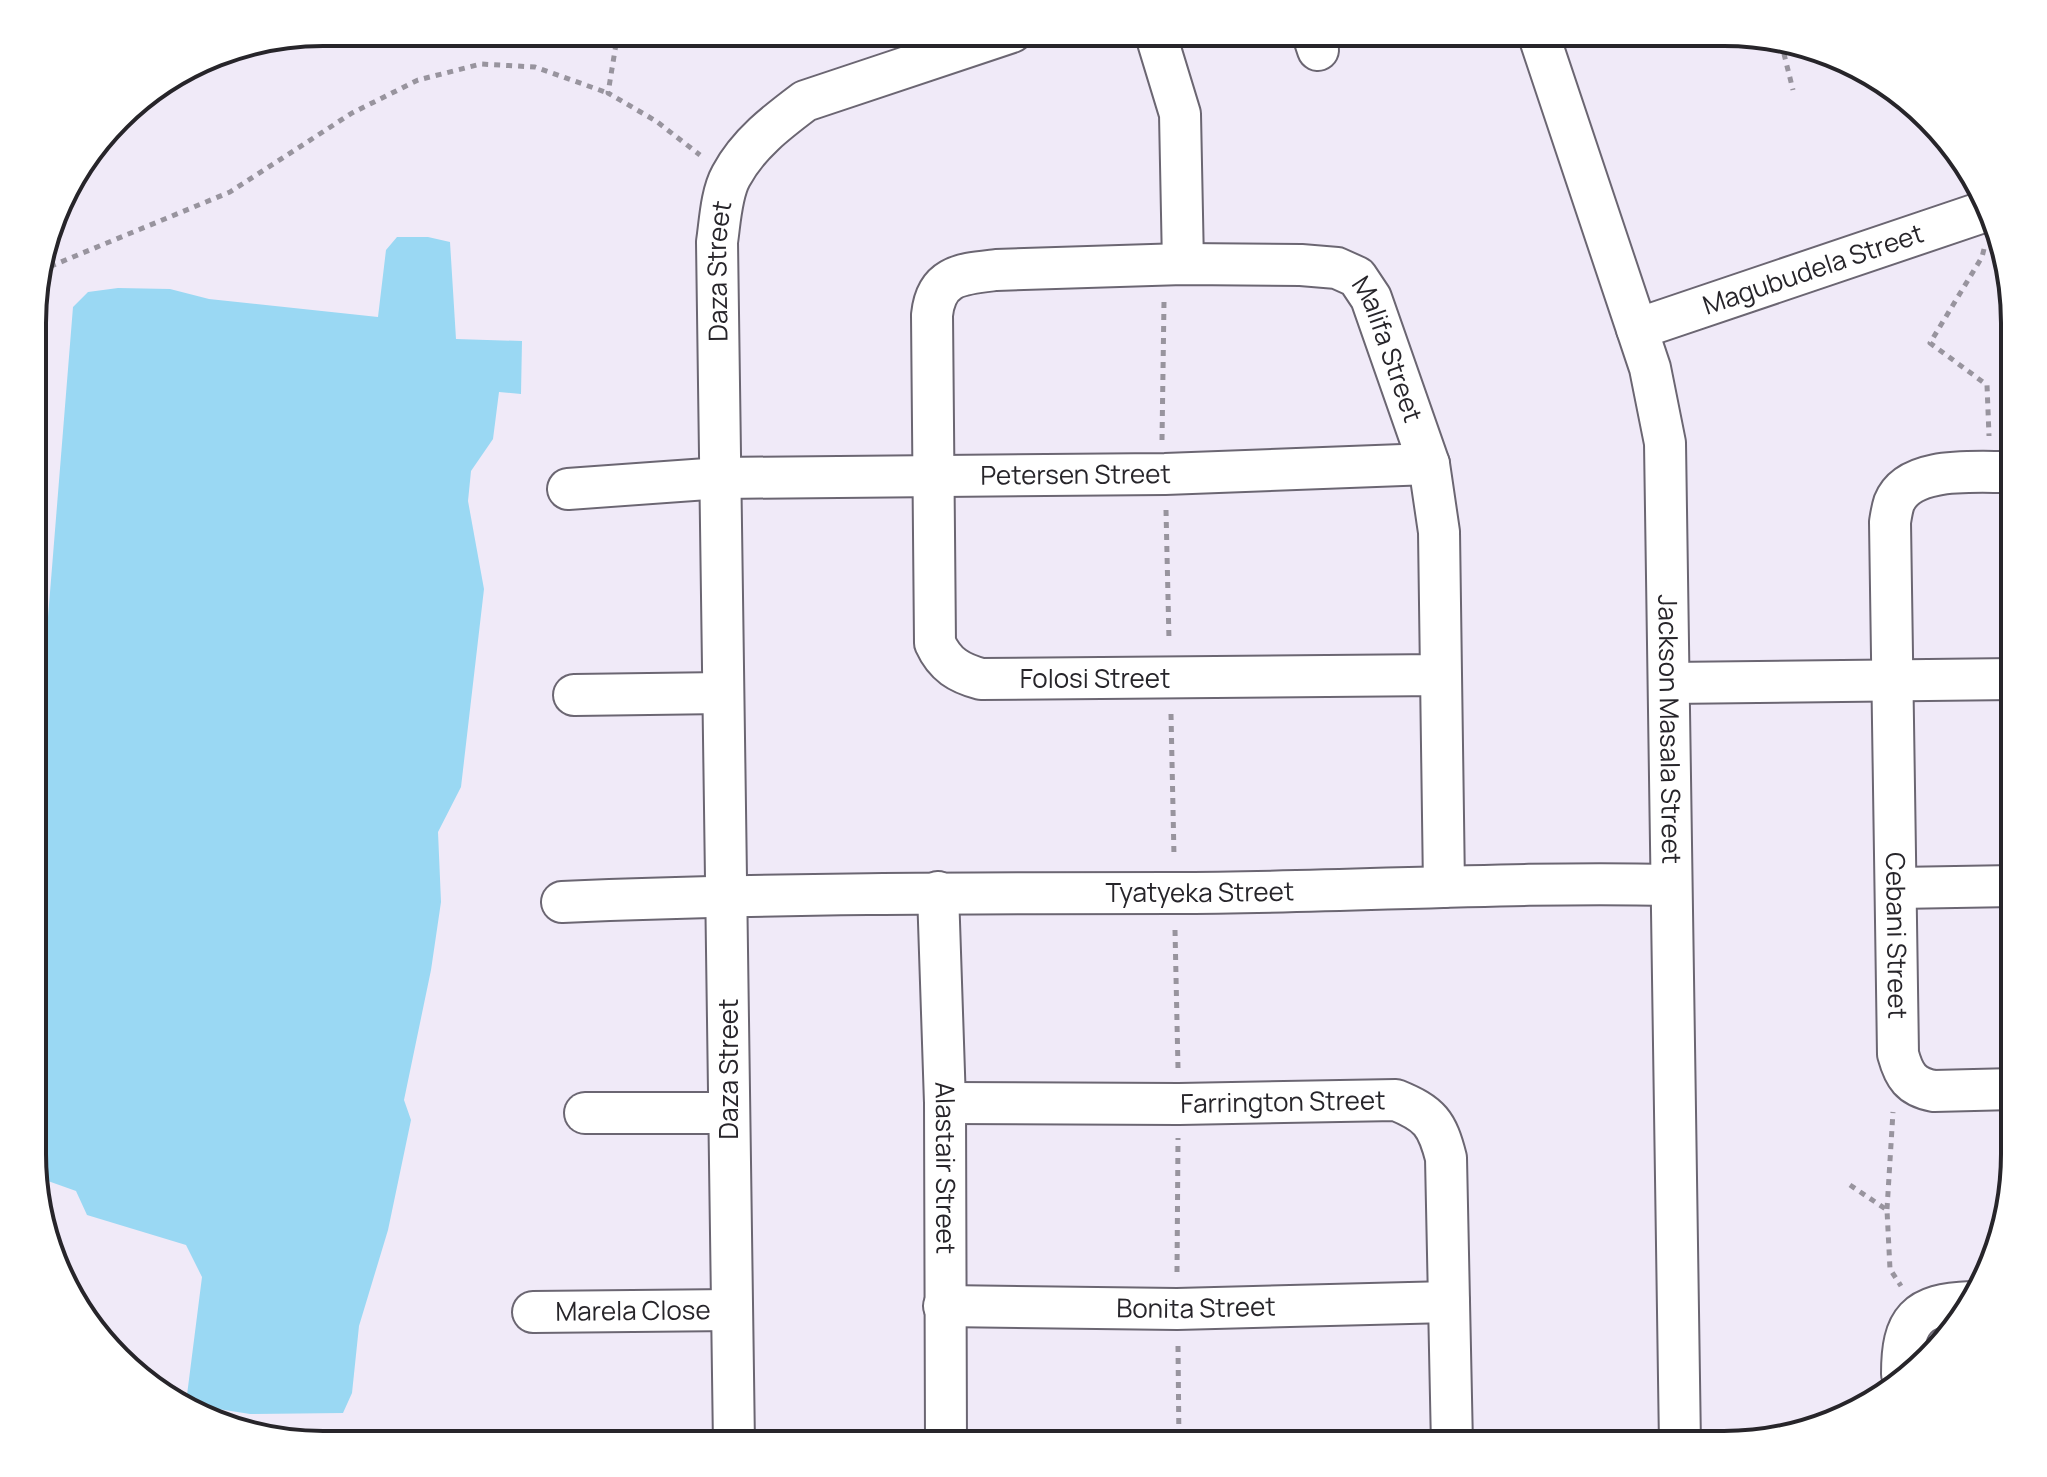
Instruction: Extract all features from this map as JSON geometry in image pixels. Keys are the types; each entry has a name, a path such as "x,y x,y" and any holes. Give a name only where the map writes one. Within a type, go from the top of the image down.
{"street":[{"name":"Daza Street","path":"734,1430 717,242 730,177 752,146 778,122 805,101 967,47"},
{"path":"1160,47 1180,114 1173,265"},
{"name":"Jackson Masala Street","path":"1543,47 1637,329 1659,406 1665,443 1680,1431"},
{"name":"Magubudela Street","path":"1637,329 1984,228"},
{"name":"Malifa Street","path":"933,474 933,299 940,287 951,279 966,273 1173,265 1301,265 1337,268 1357,277 1371,298 1429,464 1439,532 1444,887"},
{"name":"Petersen Street","path":"568,489 721,478 1165,474 1429,464"},
{"name":"Cebani Street","path":"1909,1081 1898,1054 1890,522 1894,502 1904,489 1918,479 1937,474 2000,472"},
{"name":"Folosi Street","path":"933,474 935,643 951,667 981,679 1440,675"},
{"path":"1669,683 2000,679"},
{"path":"574,695 723,693"},
{"name":"Tyatyeka Street","path":"562,902 728,895 1174,893 1671,885"},
{"path":"1897,888 2000,886"},
{"name":"Alastair Street","path":"938,892 945,1103 946,1430"},
{"path":"1909,1081 1921,1089 1934,1091 2000,1089"},
{"name":"Farrington Street","path":"945,1103 1179,1104 1396,1100 1420,1110 1434,1122 1446,1158 1452,1431"},
{"path":"585,1113 729,1113"},
{"name":"Bonita Street","path":"944,1306 1177,1309 1449,1302"},
{"path":"1902,1366 1902,1345 1908,1327 1919,1313 1957,1303"},
{"name":"Marela Close","path":"533,1312 732,1310"}],"path":[{"path":"608,93 616,47"},
{"path":"1784,53 1793,90"},
{"path":"52,265 230,192 352,113 418,80 481,64 535,67 608,93 656,121 730,177"},
{"path":"1986,234 1982,257 1930,343 1987,385 2000,456"},
{"path":"1173,265 1162,445 1179,1104 1179,1431"},
{"path":"1909,1081 1895,1094 1887,1210 1890,1269 1919,1313"},
{"path":"1850,1185 1887,1210"}],"water":[{"path":"397,237 428,237 450,242 456,339 522,341 521,394 499,392 493,439 471,471 468,501 484,589 461,787 438,832 441,902 431,970 404,1100 411,1120 388,1230 359,1326 352,1393 343,1413 250,1414 213,1408 187,1395 202,1277 186,1245 87,1215 76,1191 48,1181 46,637 73,307 88,292 118,288 170,289 209,299 378,317 386,250"}]}
